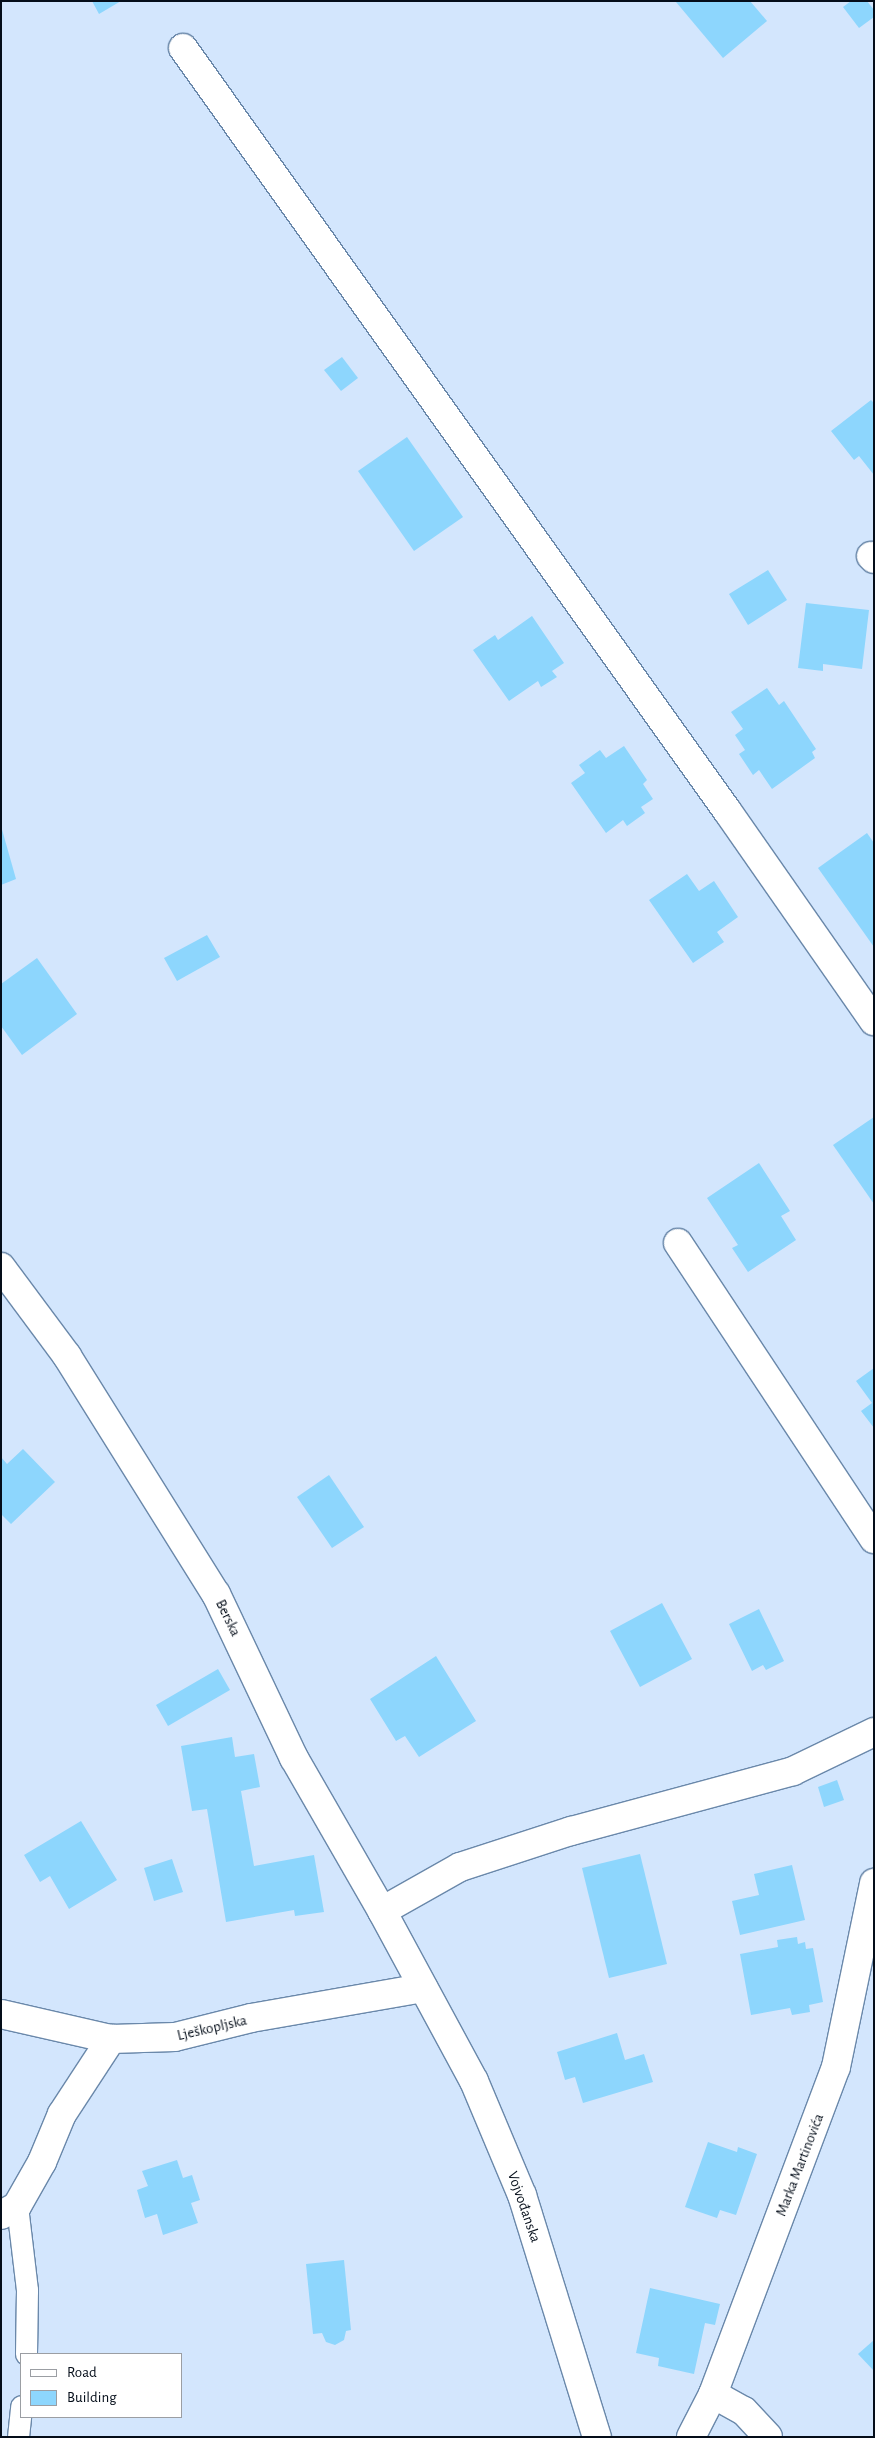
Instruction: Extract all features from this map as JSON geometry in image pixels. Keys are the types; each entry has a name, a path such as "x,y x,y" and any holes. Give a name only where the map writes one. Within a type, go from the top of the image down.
{"street":[{"path":"183,48 723,804 874,1021"},
{"path":"678,1243 874,1539"},
{"name":"Berska","path":"1,1267 67,1356 216,1594 294,1758 382,1911 423,1988"},
{"path":"382,1911 460,1867 570,1831 793,1771 874,1732"},
{"name":"Marka Martinovića","path":"691,2437 713,2394 836,2067 874,1883"},
{"name":"Lješkopljska","path":"1,2014 111,2039 175,2037 251,2018 423,1988"},
{"name":"Vojvođanska","path":"423,1988 474,2081 522,2195 597,2437"},
{"path":"9,2211 42,2162 62,2114 111,2039"},
{"path":"713,2394 744,2412 768,2437"}],"lane":[{"path":"9,2211 27,2290 26,2353"},
{"path":"18,2437 20,2416"}],"building":[{"path":"92,1 121,1 99,14"},
{"path":"750,1 767,21 723,58 676,2"},
{"path":"851,1 867,1 874,10 874,17 859,28 843,7"},
{"path":"342,357 358,378 341,391 324,370"},
{"path":"871,400 874,403 874,475 859,456 854,460 831,431"},
{"path":"407,437 463,517 414,551 358,471"},
{"path":"768,570 787,600 748,625 729,594"},
{"path":"806,603 869,610 862,669 823,664 823,671 798,668"},
{"path":"532,616 564,663 552,671 557,677 541,687 538,681 509,701 473,650 495,635 498,640"},
{"path":"767,688 779,705 784,701 816,749 812,752 815,758 772,789 759,770 753,775 739,754 745,750 735,735 743,729 731,712"},
{"path":"624,746 647,780 643,784 653,799 641,807 645,813 627,826 623,820 606,833 571,783 585,773 579,765 600,750 606,758"},
{"path":"1,826 16,879 1,885"},
{"path":"867,833 874,843 874,947 818,868"},
{"path":"687,874 699,891 714,881 738,917 717,932 724,942 693,963 649,900"},
{"path":"207,935 220,957 177,981 164,958"},
{"path":"37,958 77,1014 22,1055 1,1026 1,984"},
{"path":"874,1117 874,1204 833,1145"},
{"path":"759,1163 790,1211 781,1216 796,1240 748,1272 732,1248 738,1245 707,1198"},
{"path":"874,1368 874,1428 861,1411 872,1403 856,1381"},
{"path":"23,1449 55,1482 11,1524 1,1514 1,1457 7,1464"},
{"path":"329,1475 364,1527 332,1548 297,1497"},
{"path":"662,1603 692,1659 640,1687 610,1631"},
{"path":"759,1609 784,1661 766,1670 763,1665 752,1671 729,1624"},
{"path":"436,1656 476,1721 419,1757 405,1736 396,1741 370,1699"},
{"path":"218,1669 230,1690 168,1726 156,1705"},
{"path":"232,1737 235,1757 254,1754 260,1787 241,1791 254,1866 314,1855 324,1912 295,1916 294,1910 226,1922 207,1809 192,1811 181,1746"},
{"path":"837,1780 844,1800 824,1807 818,1787"},
{"path":"81,1821 117,1880 69,1909 50,1876 40,1882 24,1855"},
{"path":"640,1854 667,1964 609,1978 582,1868"},
{"path":"172,1859 183,1892 154,1901 144,1868"},
{"path":"792,1865 805,1920 740,1935 732,1901 759,1895 754,1874"},
{"path":"797,1937 798,1944 805,1942 806,1949 813,1948 823,2002 809,2005 810,2012 792,2015 790,2008 751,2015 740,1954 778,1947 777,1940"},
{"path":"617,2033 625,2060 644,2054 653,2082 583,2103 575,2077 565,2080 557,2052"},
{"path":"708,2142 737,2152 738,2147 757,2154 736,2215 720,2210 717,2218 685,2207"},
{"path":"177,2160 183,2178 192,2175 200,2200 191,2203 198,2223 163,2235 157,2214 145,2218 137,2190 148,2186 142,2171"},
{"path":"344,2260 351,2330 346,2331 344,2340 335,2345 326,2342 322,2333 313,2334 306,2264"},
{"path":"650,2288 720,2304 715,2325 705,2323 694,2374 658,2366 659,2358 636,2353"},
{"path":"874,2340 874,2371 858,2354"}]}
